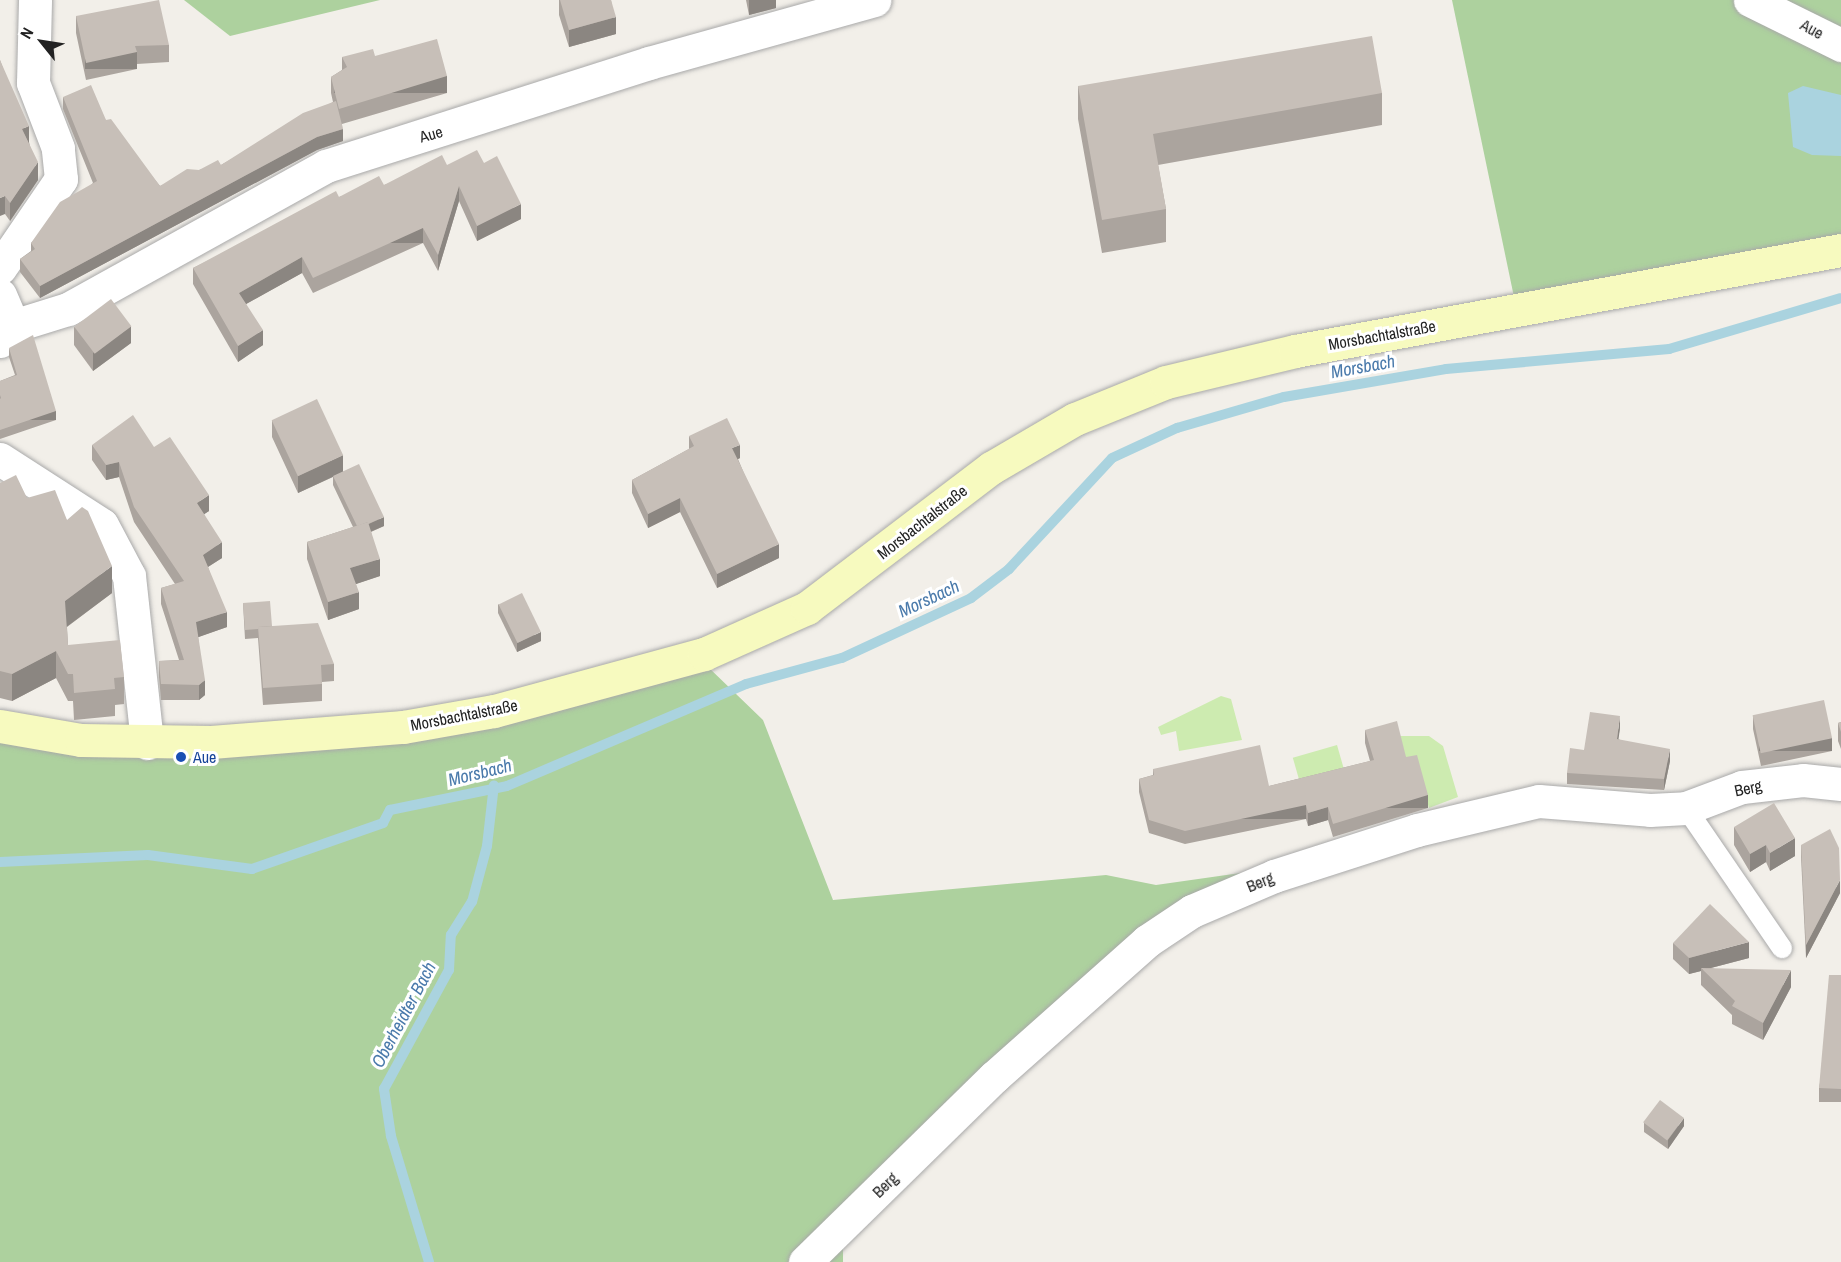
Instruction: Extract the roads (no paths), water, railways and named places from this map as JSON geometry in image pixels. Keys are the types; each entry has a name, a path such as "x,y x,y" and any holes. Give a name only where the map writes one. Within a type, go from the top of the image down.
{"main road":[{"name":"Morsbachtalstraße","path":"0,726 81,740 147,743 259,741 403,727 494,711 704,654 807,608 991,468 1075,419 1166,382 1295,351 1841,250"}],"street":[{"path":"0,268 61,179 58,148 33,83 35,0"},
{"name":"Aue","path":"0,295 6,333 68,309 326,166 649,63 874,0"},
{"name":"Aue","path":"1750,0 1841,45"},
{"path":"0,459 102,525 129,576 147,743"},
{"name":"Berg","path":"805,1262 994,1077 1147,941 1192,911 1274,876 1417,830 1539,801 1686,808 1743,787 1803,780 1841,784"}],"lane":[{"path":"1686,808 1782,948"}],"water":[{"path":"1803,86 1841,95 1841,156 1812,155 1793,147 1788,93"}],"waterway":[{"name":"Morsbach","path":"0,862 148,855 252,869 383,823 390,810 507,786 746,684 842,658 971,598 1009,569 1112,458 1177,428 1284,397 1446,369 1669,349 1841,298"},
{"name":"Oberheidter Bach","path":"429,1262 391,1136 384,1089 449,970 451,935 472,902 487,846 494,785"}],"place":[{"name":"Aue","path":"181,757"}]}
